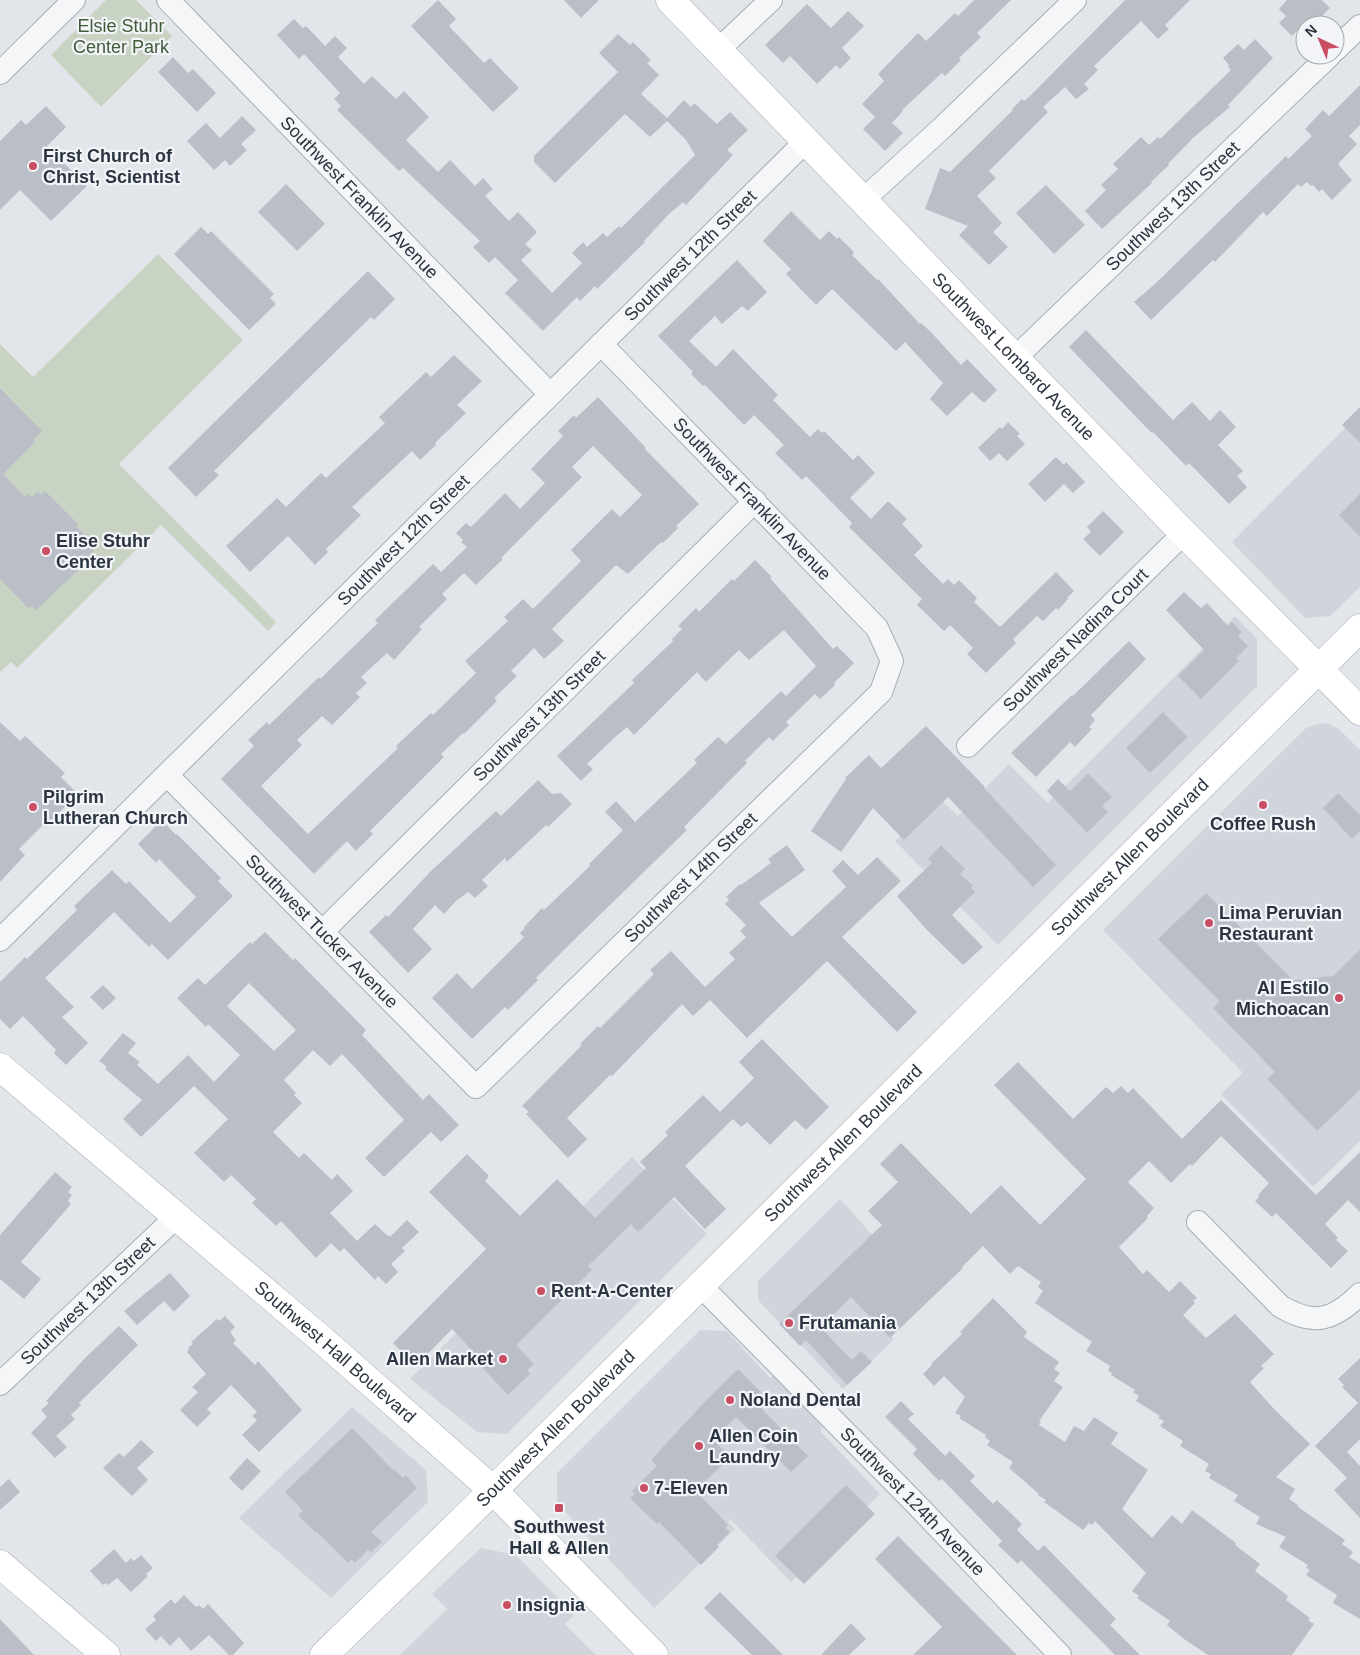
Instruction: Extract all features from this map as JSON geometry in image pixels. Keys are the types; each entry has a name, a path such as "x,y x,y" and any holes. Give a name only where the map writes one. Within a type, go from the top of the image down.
{"main road":[{"name":"Southwest Lombard Avenue","path":"670,0 1184,533 1360,711"},
{"name":"Southwest Allen Boulevard","path":"324,1655 494,1491 701,1286 1094,891 1360,628"},
{"name":"Southwest Hall Boulevard","path":"0,1066 176,1218 320,1338 494,1491 654,1655"},
{"path":"0,1564 106,1655"}],"street":[{"path":"0,73 74,0"},
{"name":"Southwest Franklin Avenue","path":"168,0 550,394"},
{"path":"718,50 770,0"},
{"path":"863,200 943,128 1075,0"},
{"path":"1345,40 1360,26"},
{"name":"Southwest 13th Street","path":"1015,358 1320,65"},
{"name":"Southwest 12th Street","path":"0,940 806,141"},
{"name":"Southwest Franklin Avenue","path":"601,344 877,628 892,661"},
{"name":"Southwest 13th Street","path":"324,931 755,501"},
{"name":"Southwest Nadina Court","path":"968,746 1184,533"},
{"name":"Southwest 14th Street","path":"476,1087 881,692 892,661"},
{"name":"Southwest Tucker Avenue","path":"167,775 324,931 476,1087"},
{"name":"Southwest 13th Street","path":"0,1384 176,1218"},
{"path":"1198,1222 1280,1306 1294,1315 1307,1319 1324,1318 1338,1313 1360,1294"},
{"name":"Southwest 124th Avenue","path":"701,1286 1060,1655"}],"shaded area":[{"path":"1360,413 1360,587 1330,616 1305,618 1232,542"},
{"path":"1235,616 1257,639 1257,686 998,945 895,841 939,798 958,816 1009,764 1048,803"},
{"path":"1327,723 1339,729 1360,750 1360,1141 1313,1187 1221,1094 1243,1073 1103,930 1306,728"},
{"path":"632,1157 707,1234 507,1434 477,1432 410,1379"},
{"path":"840,1199 894,1259 854,1297 894,1339 843,1389 758,1300 758,1281"},
{"path":"700,1330 727,1331 770,1378 774,1375 823,1427 820,1431 880,1494 791,1582 730,1519 728,1522 735,1529 654,1608 557,1503 557,1473"},
{"path":"352,1407 426,1470 428,1502 331,1598 239,1518"},
{"path":"481,1548 516,1555 574,1615 565,1624 596,1655 400,1655 447,1609 432,1594"}],"green space":[{"name":"Elsie Stuhr Center Park","path":"106,0 136,0 172,36 101,107 51,55"},
{"path":"158,254 243,340 119,464 276,622 268,631 161,525 17,668 11,662 0,672 0,344 33,377"}],"building":[{"path":"438,0 456,19 449,26 484,63 490,58 519,88 493,112 411,26"},
{"path":"564,0 599,0 581,18"},
{"path":"974,0 1011,0 977,33 981,37 959,58 961,60 945,76 942,73 902,110 892,123 903,133 885,151 863,129 875,117 862,104 884,81 878,74 918,33 926,41 955,13 958,16"},
{"path":"1125,0 1190,0 1165,25 1169,29 1158,39 1141,21 1094,66 1098,70 1084,84 1089,89 1076,99 1065,87 1043,107 1048,112 989,171 996,178 977,196 1002,223 993,232 1008,247 989,265 959,235 968,226 925,209 940,168 950,172 1022,99 1024,101 1031,95"},
{"path":"1287,0 1322,0 1330,8 1323,15 1295,15 1295,33 1292,36 1279,23 1286,16 1279,9"},
{"path":"807,4 831,28 848,11 864,26 842,48 851,58 840,69 836,65 817,84 790,56 783,63 765,45"},
{"path":"294,19 303,28 306,26 325,46 335,36 347,48 338,57 364,84 372,76 396,99 404,91 429,117 406,140 438,172 450,160 475,186 483,178 493,189 485,196 509,221 518,212 537,232 525,244 532,250 521,260 552,293 582,263 572,253 583,242 587,247 603,233 607,237 619,226 621,228 695,155 686,140 667,121 650,137 625,114 555,183 534,162 534,156 618,72 599,53 618,34 630,45 633,42 651,60 647,63 659,75 641,94 667,118 684,100 691,107 694,103 717,124 730,112 748,130 727,150 733,155 686,205 683,202 668,215 645,242 597,289 595,286 580,301 577,297 543,331 505,293 518,280 495,257 489,263 473,247 480,241 403,168 399,171 337,110 341,106 334,99 340,93 304,54 299,59 277,35"},
{"path":"1255,39 1273,58 1228,105 1230,107 1194,137 1152,183 1102,229 1085,211 1106,190 1101,185 1118,169 1113,164 1141,137 1149,145 1158,137 1160,139 1231,70 1223,58 1238,44 1244,50"},
{"path":"173,57 188,73 193,69 216,93 197,112 158,72"},
{"path":"1360,85 1360,125 1349,136 1357,144 1338,164 1352,180 1332,200 1322,189 1319,192 1313,185 1311,186 1307,182 1301,187 1298,184 1267,216 1263,212 1215,262 1213,260 1151,320 1134,302 1156,283 1286,156 1288,159 1312,136 1305,129 1323,110 1329,116"},
{"name":"First Church of Christ, Scientist","path":"46,106 66,127 47,146 87,186 51,221 20,190 0,210 0,141 21,120 26,125"},
{"path":"242,116 256,130 241,144 247,150 230,166 225,160 214,170 187,141 206,123 220,138"},
{"path":"286,184 325,224 297,251 258,212"},
{"path":"1046,185 1085,225 1054,254 1016,213"},
{"path":"791,211 820,240 829,231 837,239 839,237 854,252 852,255 878,279 920,324 931,332 961,365 967,359 997,390 984,403 972,392 947,416 930,399 943,383 905,342 896,351 832,289 816,305 786,274 791,269 763,241"},
{"path":"201,227 208,234 211,231 274,294 270,298 276,304 249,330 174,254"},
{"path":"737,260 767,292 748,311 742,306 722,324 715,316 689,341 716,367 733,349 778,395 773,400 810,437 818,429 822,433 824,431 853,460 858,455 875,473 850,498 871,519 888,501 907,519 902,524 923,546 914,555 943,584 948,579 954,585 959,580 977,598 974,602 1000,627 1056,572 1074,591 1058,610 1056,608 1043,621 1037,616 1013,639 1016,643 986,673 967,654 973,648 950,625 944,631 917,605 922,599 849,527 852,523 806,476 802,480 775,453 784,445 754,415 744,425 705,385 703,386 691,374 693,372 658,336"},
{"path":"368,271 395,299 374,320 371,317 214,471 219,475 196,497 168,468"},
{"path":"1086,330 1173,420 1192,402 1210,421 1220,410 1236,427 1218,445 1243,471 1237,476 1247,487 1229,504 1189,463 1186,466 1152,433 1069,347"},
{"path":"454,355 482,381 457,405 466,413 435,443 436,445 420,460 412,451 352,507 361,515 326,549 328,552 315,565 288,536 250,572 226,546 277,498 286,507 321,473 326,478 385,423 379,417 426,372 431,377"},
{"name":"Elise Stuhr Center","path":"0,388 42,431 33,440 35,442 3,474 25,497 28,494 32,497 38,491 41,495 45,491 78,524 76,526 92,542 89,545 94,550 92,552 94,555 36,610 31,606 28,608 0,579"},
{"path":"598,397 645,449 699,504 676,526 678,528 663,543 661,542 628,574 616,565 552,629 564,641 544,659 534,648 511,671 517,676 494,698 497,701 441,754 444,757 370,831 373,834 356,851 347,841 314,874 221,779 254,746 248,740 267,722 269,725 319,677 320,679 378,623 375,620 433,564 441,572 467,547 461,542 463,540 456,533 466,523 471,527 505,493 520,509 545,483 531,469 563,436 558,431 574,415 576,418","holes":["593,446 642,495 620,517 612,509 571,550 581,561 533,609 523,599 504,617 508,621 465,661 476,673 433,715 431,713 396,746 398,748 308,834 261,786 302,745 297,740 322,716 332,725 360,697 356,693 367,683 361,677 387,653 394,660 422,629 419,627 447,599 442,594 464,573 476,585 503,559 501,558 582,477 572,467"]},
{"path":"1360,407 1360,443 1342,425"},
{"path":"1008,422 1020,434 1017,436 1025,444 1007,461 999,453 990,461 978,448"},
{"path":"1056,457 1064,465 1066,462 1085,482 1073,493 1064,484 1045,502 1028,484"},
{"path":"1360,494 1360,537 1339,515"},
{"path":"1103,511 1124,532 1100,556 1083,539 1091,532 1087,527"},
{"path":"755,560 772,577 770,578 833,649 837,646 854,663 820,699 815,694 786,722 789,725 773,741 769,737 745,761 747,763 684,827 687,830 536,978 538,980 508,1010 505,1007 472,1039 432,998 457,973 472,989 524,937 520,933 524,927 542,908 544,910 590,866 589,864 623,830 605,812 616,801 635,822 697,763 694,760 718,737 726,744 781,691 786,696 816,666 784,630 749,660 739,650 706,682 697,672 634,735 627,727 614,738 587,764 593,769 581,781 557,756 634,683 632,680 673,641 672,639 682,629 678,626 696,608 699,612 732,579 734,581"},
{"path":"1184,592 1201,608 1207,603 1228,626 1232,622 1242,632 1238,636 1248,646 1236,658 1239,661 1201,699 1178,676 1204,650 1166,610"},
{"path":"1129,641 1146,659 1091,715 1095,720 1089,727 1092,729 1075,747 1070,742 1036,777 1011,753"},
{"path":"1163,712 1188,737 1150,773 1126,748"},
{"name":"Pilgrim Lutheran Church","path":"0,722 20,741 25,736 65,773 61,777 78,794 45,827 43,825 19,849 25,855 0,882"},
{"path":"926,726 1056,865 1033,887 948,797 904,840 873,808 841,852 811,831 845,778 869,755 881,768"},
{"path":"1088,773 1112,797 1102,806 1108,812 1087,833 1047,791 1058,779 1070,791"},
{"path":"538,780 552,794 561,793 572,804 548,827 546,825 507,862 505,858 482,880 488,886 475,898 468,892 444,914 435,905 413,929 432,949 408,973 369,932 386,915 388,917 430,872 496,811 501,816"},
{"path":"1338,793 1360,815 1360,831 1352,839 1323,808"},
{"path":"162,820 221,878 218,881 233,896 168,960 152,944 149,947 114,912 45,978 74,1007 62,1017 88,1043 66,1065 54,1053 56,1050 23,1016 10,1029 0,1019 0,982 25,957 27,959 77,910 74,906 112,870 126,884 129,881 170,923 196,897 159,859 156,863 138,844"},
{"path":"787,845 805,870 759,903 792,937 846,887 832,871 843,860 858,875 877,857 901,881 842,937 917,1012 897,1032 827,961 747,1038 710,1000 693,1016 682,1004 612,1076 610,1075 567,1118 587,1139 568,1158 526,1114 529,1112 522,1106 598,1026 600,1028 654,974 650,970 671,951 705,987 735,959 729,953 746,937 740,931 746,925 725,904 729,900 726,897 740,884 771,863 768,859"},
{"path":"941,845 965,869 960,874 973,886 971,888 975,892 952,915 983,947 963,965 927,930 897,896 932,863 928,859"},
{"path":"1206,893 1293,980 1333,976 1360,950 1360,1090 1317,1131 1267,1079 1275,1072 1213,1008 1220,1001 1158,939"},
{"path":"265,932 293,960 295,958 366,1030 362,1035 423,1100 429,1094 459,1125 441,1142 431,1132 384,1177 365,1158 404,1120 342,1054 330,1066 313,1050 284,1080 302,1103 273,1132 299,1158 304,1153 332,1180 337,1174 353,1191 330,1213 357,1241 375,1224 390,1237 407,1220 419,1232 402,1248 405,1251 391,1264 398,1272 386,1284 378,1276 375,1280 344,1248 340,1252 331,1243 316,1258 281,1221 276,1226 252,1203 256,1199 231,1175 224,1182 194,1153 228,1119 194,1086 141,1137 123,1119 142,1100 105,1069 107,1067 99,1061 123,1033 136,1043 128,1053 140,1062 137,1065 158,1084 188,1055 214,1082 240,1055 208,1024 206,1027 177,998 198,978 205,985 250,942 252,944","holes":["249,983 296,1030 274,1051 227,1006"]},
{"path":"103,985 116,998 103,1010 90,997"},
{"path":"762,1039 829,1107 806,1130 795,1120 770,1145 747,1122 741,1127 733,1119 685,1166 726,1209 705,1229 674,1197 638,1232 631,1224 588,1266 592,1270 516,1345 534,1364 527,1370 530,1374 508,1395 475,1360 478,1357 452,1329 416,1366 393,1343 486,1249 429,1192 467,1154 489,1176 485,1181 520,1216 557,1179 595,1218 646,1168 640,1162 668,1135 665,1132 703,1095 720,1112 754,1078 739,1062"},
{"path":"1018,1062 1073,1119 1106,1087 1113,1093 1121,1086 1128,1093 1133,1088 1182,1139 1221,1100 1316,1195 1360,1152 1360,1212 1348,1200 1325,1224 1338,1238 1336,1240 1348,1251 1331,1268 1276,1213 1272,1217 1255,1201 1269,1183 1221,1136 1192,1166 1190,1164 1171,1183 1149,1161 1128,1182 1154,1208 1147,1216 1148,1218 1119,1247 1143,1274 1147,1270 1169,1292 1180,1281 1197,1298 1193,1301 1195,1303 1183,1315 1206,1338 1235,1314 1274,1354 1261,1366 1264,1368 1250,1382 1275,1410 1310,1444 1276,1477 1295,1489 1289,1499 1345,1540 1342,1544 1353,1552 1349,1557 1360,1564 1360,1619 1333,1603 1337,1595 1306,1575 1310,1570 1306,1568 1308,1565 1279,1547 1286,1537 1256,1524 1260,1517 1234,1501 1238,1495 1209,1478 1211,1474 1205,1471 1209,1464 1180,1446 1183,1441 1160,1426 1164,1421 1158,1418 1160,1416 1136,1401 1139,1396 1133,1392 1135,1390 1111,1375 1112,1373 1108,1371 1110,1366 1086,1351 1092,1342 1035,1303 1043,1291 1038,1287 1041,1282 1018,1266 1010,1274 983,1246 963,1268 890,1338 851,1297 820,1327 852,1360 861,1351 872,1362 847,1385 806,1340 800,1346 779,1324 882,1225 868,1211 898,1182 880,1164 901,1143 971,1214 1001,1185 1040,1225 1086,1179 994,1085"},
{"path":"55,1172 72,1187 68,1192 72,1195 68,1201 71,1204 21,1262 41,1279 24,1299 0,1279 0,1235"},
{"path":"170,1273 190,1296 174,1312 164,1301 137,1325 124,1311"},
{"path":"993,1298 1027,1332 1024,1337 1059,1362 1054,1369 1060,1373 1054,1381 1063,1387 1039,1421 1041,1422 1039,1425 1065,1442 1074,1426 1084,1431 1094,1417 1118,1433 1111,1444 1148,1470 1122,1509 1152,1538 1172,1515 1182,1524 1192,1510 1236,1543 1235,1545 1260,1564 1255,1571 1288,1596 1286,1600 1310,1618 1308,1620 1314,1624 1292,1655 1208,1655 1184,1639 1167,1625 1170,1621 1137,1598 1139,1596 1132,1591 1146,1573 1095,1521 1092,1525 1089,1523 1083,1530 1044,1502 1046,1500 1009,1468 1013,1462 987,1445 990,1441 985,1437 986,1435 959,1418 961,1416 955,1413 965,1397 944,1376 934,1386 923,1374 962,1334 960,1332"},
{"path":"225,1316 235,1327 230,1332 236,1340 233,1343 255,1365 258,1361 302,1410 259,1452 242,1435 257,1420 252,1416 257,1412 231,1385 207,1409 211,1413 197,1427 180,1410 198,1392 192,1387 206,1374 187,1352 188,1348 193,1344 191,1342 217,1319 219,1321"},
{"path":"119,1326 138,1345 79,1403 81,1405 71,1415 75,1419 56,1436 67,1447 55,1458 31,1433 47,1417 41,1410 49,1403 46,1401 85,1358"},
{"path":"1360,1358 1360,1439 1347,1452 1360,1466 1360,1518 1334,1490 1347,1478 1315,1446 1358,1403 1342,1387 1344,1385 1338,1379"},
{"path":"738,1369 761,1392 753,1400 808,1456 791,1472 736,1417 713,1440 730,1457 696,1491 728,1525 725,1528 730,1532 717,1545 719,1547 701,1565 659,1522 657,1524 630,1498 635,1494 632,1491 657,1466 651,1460"},
{"path":"901,1401 914,1414 908,1419 945,1456 950,1451 975,1476 970,1481 993,1504 997,1500 1022,1524 1017,1530 1038,1551 1044,1545 1116,1619 1110,1625 1140,1655 1115,1655 1021,1560 1018,1564 998,1545 1002,1541 942,1479 939,1481 913,1454 917,1449 885,1417"},
{"path":"352,1428 393,1470 403,1478 406,1475 417,1488 371,1532 382,1542 371,1552 368,1550 355,1563 351,1559 348,1563 298,1515 303,1511 285,1492"},
{"path":"141,1440 154,1452 137,1468 148,1480 132,1496 103,1468 119,1453 124,1457"},
{"path":"247,1458 261,1471 242,1491 229,1478"},
{"path":"9,1479 20,1492 0,1510 0,1487"},
{"path":"846,1485 875,1514 804,1584 775,1556"},
{"path":"898,1536 1017,1655 913,1655 942,1627 875,1559"},
{"path":"114,1549 126,1563 131,1558 134,1561 141,1555 153,1568 146,1574 148,1576 131,1592 117,1578 108,1585 106,1583 103,1585 90,1571"},
{"path":"720,1592 783,1655 752,1655 704,1608"},
{"path":"184,1595 196,1607 199,1605 203,1609 208,1604 244,1643 233,1655 229,1655 209,1635 191,1651 179,1637 170,1646 161,1636 156,1641 145,1629 156,1620 153,1616 171,1599 175,1604"},
{"path":"0,1619 34,1655 0,1655"},
{"path":"851,1623 866,1639 849,1655 821,1655"}],"place":[{"name":"First Church of Christ, Scientist","path":"33,166"},
{"name":"Elise Stuhr Center","path":"46,551"},
{"name":"Coffee Rush","path":"1263,805"},
{"name":"Pilgrim Lutheran Church","path":"33,807"},
{"name":"Lima Peruvian Restaurant","path":"1209,923"},
{"name":"Al Estilo Michoacan","path":"1339,998"},
{"name":"Rent-A-Center","path":"541,1291"},
{"name":"Frutamania","path":"789,1323"},
{"name":"Allen Market","path":"503,1359"},
{"name":"Noland Dental","path":"730,1400"},
{"name":"Allen Coin Laundry","path":"699,1446"},
{"name":"7-Eleven","path":"644,1488"},
{"name":"Southwest Hall & Allen","path":"559,1508"},
{"name":"Insignia","path":"507,1605"}]}
